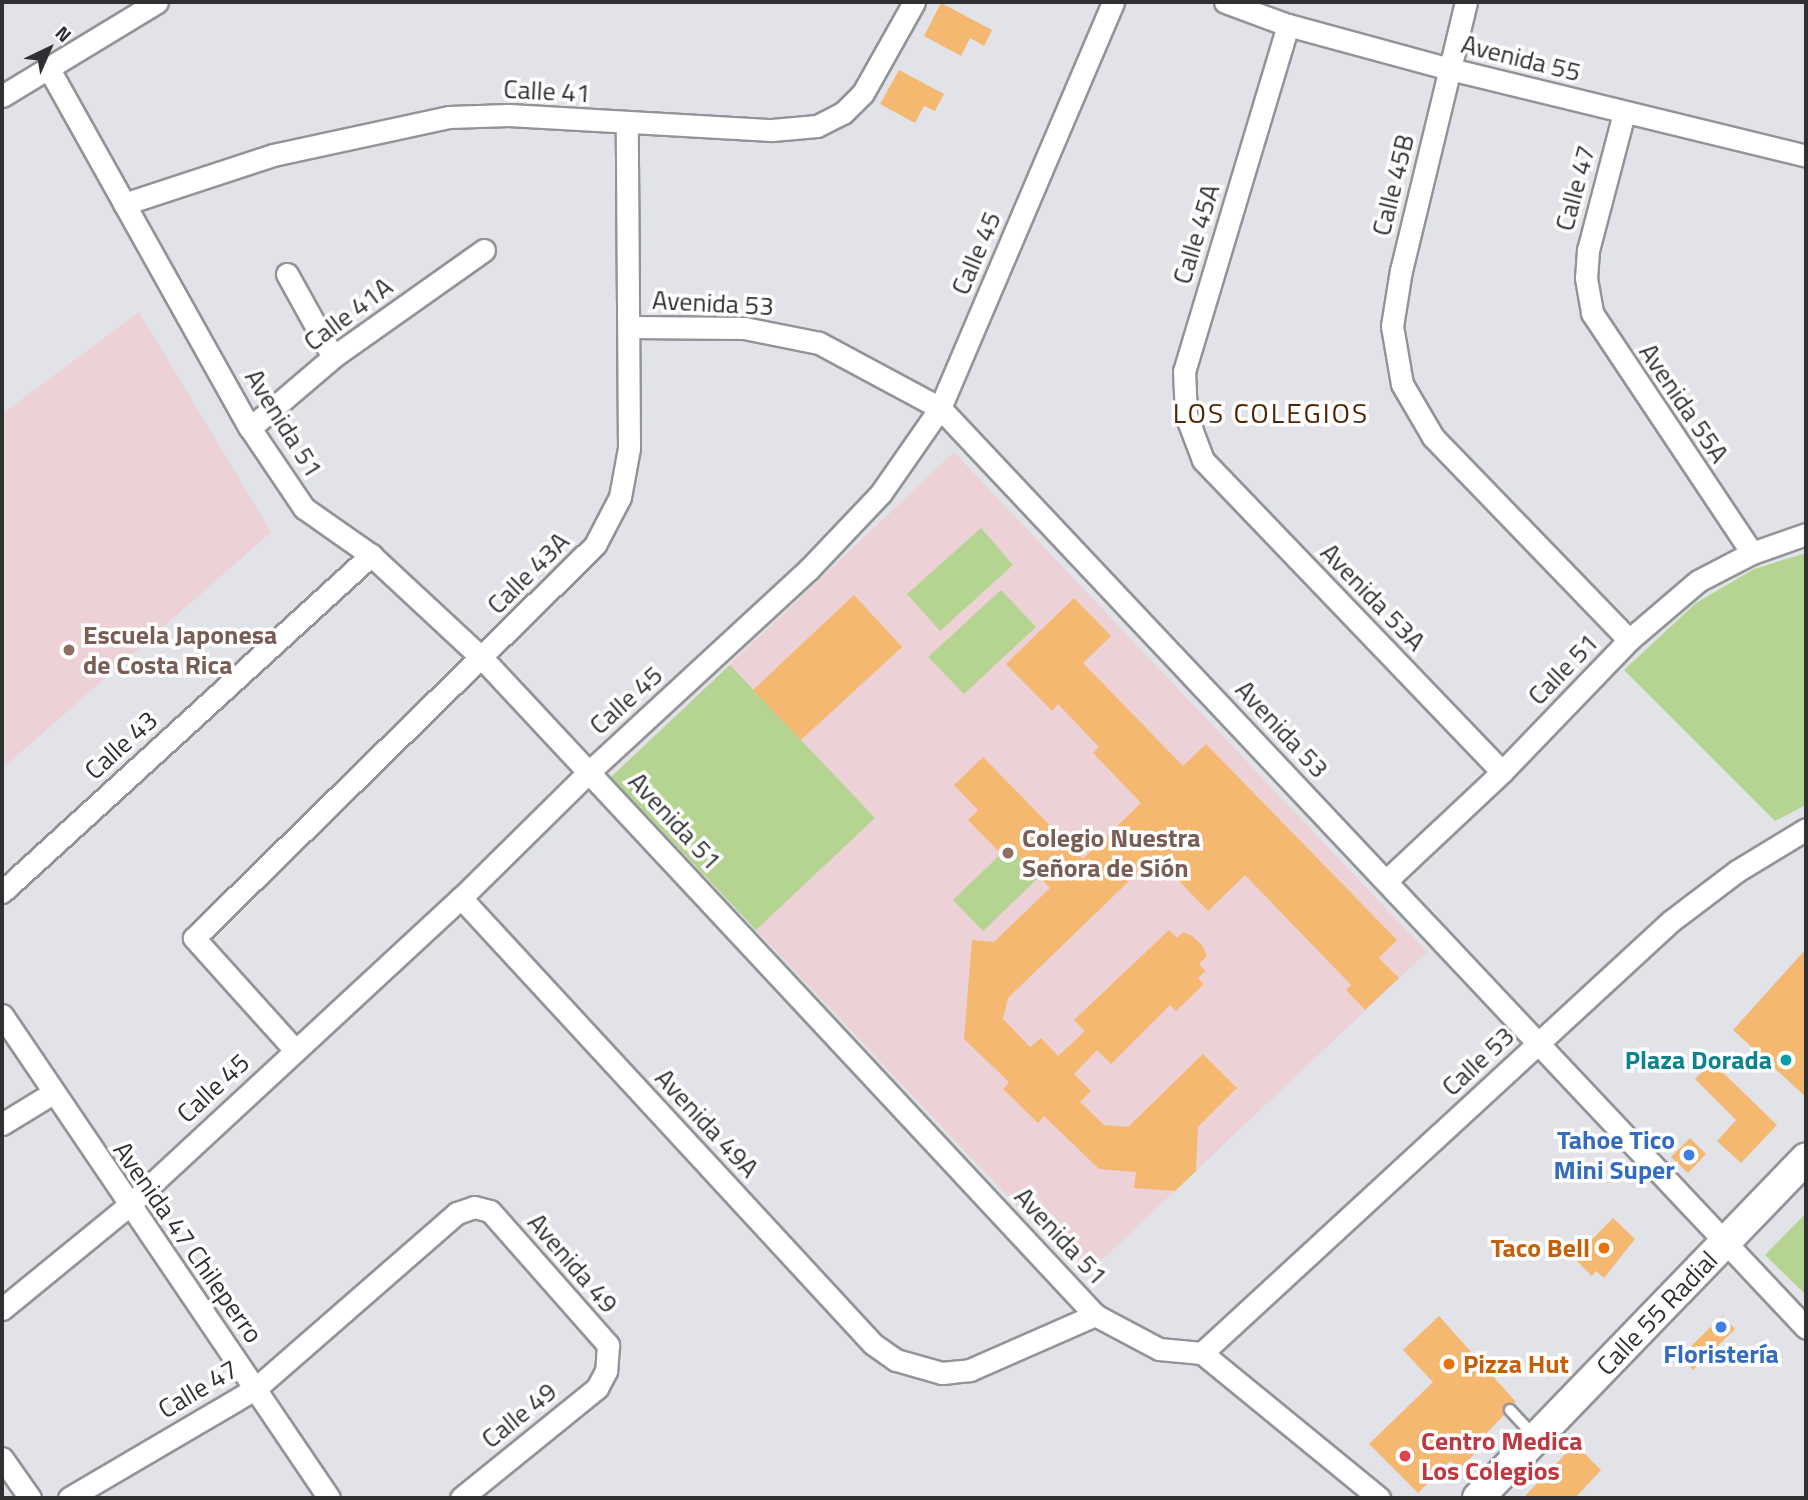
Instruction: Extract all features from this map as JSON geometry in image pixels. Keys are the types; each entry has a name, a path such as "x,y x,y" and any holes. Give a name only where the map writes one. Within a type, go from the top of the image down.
{"main road":[{"name":"Calle 55 Radial","path":"1478,1498 1806,1158"}],"street":[{"path":"2,96 157,2"},
{"name":"Calle 41","path":"124,204 273,155 449,117 509,115 627,124 772,130 817,126 843,113 863,93 914,2"},
{"name":"Calle 45","path":"2,1309 128,1206 461,898 590,771 808,570 881,493 940,408 1113,2"},
{"name":"Avenida 55","path":"1225,2 1288,25 1450,69 1806,156"},
{"name":"Calle 45B","path":"1466,2 1392,326 1402,384 1433,438 1629,640"},
{"name":"Calle 45A","path":"1203,460 1186,415 1184,371 1288,25"},
{"name":"Avenida 51","path":"49,69 250,428 304,508 371,555 482,658 1095,1314 1159,1349 1202,1353"},
{"name":"Calle 47","path":"1586,278 1588,250 1624,113"},
{"name":"Calle 43A","path":"295,1050 194,938 595,545 620,497 629,448 631,327 627,124"},
{"name":"Calle 41A","path":"250,428 334,357 484,250"},
{"path":"287,274 334,357"},
{"name":"Avenida 55A","path":"1586,278 1592,313 1610,344 1752,553"},
{"name":"Avenida 53","path":"631,327 744,328 819,342 940,408 1806,1328"},
{"name":"Avenida 53A","path":"1203,460 1502,772"},
{"name":"Calle 51","path":"1386,881 1502,772 1629,640 1698,581 1752,553 1806,534"},
{"name":"Calle 43","path":"2,892 371,555"},
{"name":"Calle 53","path":"1202,1353 1671,921 1737,871 1806,829"},
{"name":"Avenida 49A","path":"461,898 873,1344 896,1360 942,1373 971,1370 1095,1314"},
{"name":"Avenida 47 Chileperro","path":"2,1016 128,1206 329,1498"},
{"path":"2,1124 53,1093"},
{"name":"Calle 47","path":"69,1498 255,1389 457,1213 474,1207"},
{"name":"Avenida 49","path":"474,1207 490,1211 608,1345 606,1371"},
{"path":"1202,1353 1379,1498"},
{"name":"Calle 49","path":"461,1498 597,1388 606,1371"},
{"path":"2,1458 30,1498"}],"lane":[{"path":"1510,1410 1536,1438"}],"shaded area":[{"name":"Escuela Japonesa de Costa Rica","path":"139,312 271,532 2,769 2,414"},
{"name":"Colegio Nuestra Señora de Sión","path":"954,452 1427,952 1084,1277 611,777"}],"green space":[{"path":"981,528 1013,565 940,631 907,594"},
{"path":"1806,553 1806,805 1775,821 1624,670 1696,603 1754,569"},
{"path":"1001,590 1036,627 964,694 928,657"},
{"path":"730,665 875,818 756,930 611,777"},
{"path":"1009,846 1039,877 983,931 953,900"},
{"path":"1806,1213 1806,1295 1765,1255"}],"building":[{"path":"941,3 992,30 984,46 970,38 961,56 924,36"},
{"path":"899,70 944,94 935,111 924,106 915,123 880,104"},
{"path":"854,595 902,647 801,740 753,690"},
{"path":"1074,598 1111,636 1083,663 1183,766 1206,744 1397,940 1379,958 1399,978 1365,1010 1346,990 1351,985 1245,875 1208,911 1155,856 1008,998 1003,1019 1030,1047 1041,1038 1058,1056 1085,1031 1074,1020 1169,930 1177,938 1183,932 1192,936 1202,945 1207,956 1199,964 1205,971 1198,978 1204,984 1176,1011 1170,1005 1111,1064 1097,1050 1074,1074 1091,1091 1080,1102 1104,1125 1128,1127 1203,1054 1237,1088 1198,1127 1196,1171 1175,1191 1134,1188 1136,1172 1099,1169 1044,1116 1038,1123 1003,1089 1009,1082 964,1039 972,940 994,942 1050,888 1009,846 1001,854 968,820 978,810 954,785 983,757 1083,859 1141,803 1093,753 1099,747 1058,704 1052,711 1006,664"},
{"name":"Plaza Dorada","path":"1806,949 1806,1097 1733,1030"},
{"path":"1712,1062 1777,1125 1741,1163 1717,1141 1736,1120 1695,1079"},
{"name":"Tahoe Tico Mini Super","path":"1690,1138 1706,1154 1688,1173 1671,1157"},
{"name":"Taco Bell","path":"1613,1218 1635,1239 1604,1278 1596,1271 1592,1276 1574,1258"},
{"path":"1439,1316 1516,1402 1504,1405 1504,1415 1478,1442 1482,1446 1459,1470 1450,1461 1418,1493 1369,1444 1433,1382 1403,1350"},
{"path":"1722,1316 1735,1329 1693,1370 1680,1357"},
{"path":"1575,1444 1601,1470 1575,1498 1523,1498"}],"place":[{"name":"Escuela Japonesa de Costa Rica","path":"69,650"},
{"name":"Colegio Nuestra Señora de Sión","path":"1008,853"},
{"name":"Plaza Dorada","path":"1786,1060"},
{"name":"Tahoe Tico Mini Super","path":"1689,1155"},
{"name":"Taco Bell","path":"1604,1248"},
{"name":"Floristería","path":"1721,1327"},
{"name":"Pizza Hut","path":"1449,1364"},
{"name":"Centro Medica Los Colegios","path":"1405,1456"}],"district":[{"name":"LOS COLEGIOS","path":"1271,413"}]}
